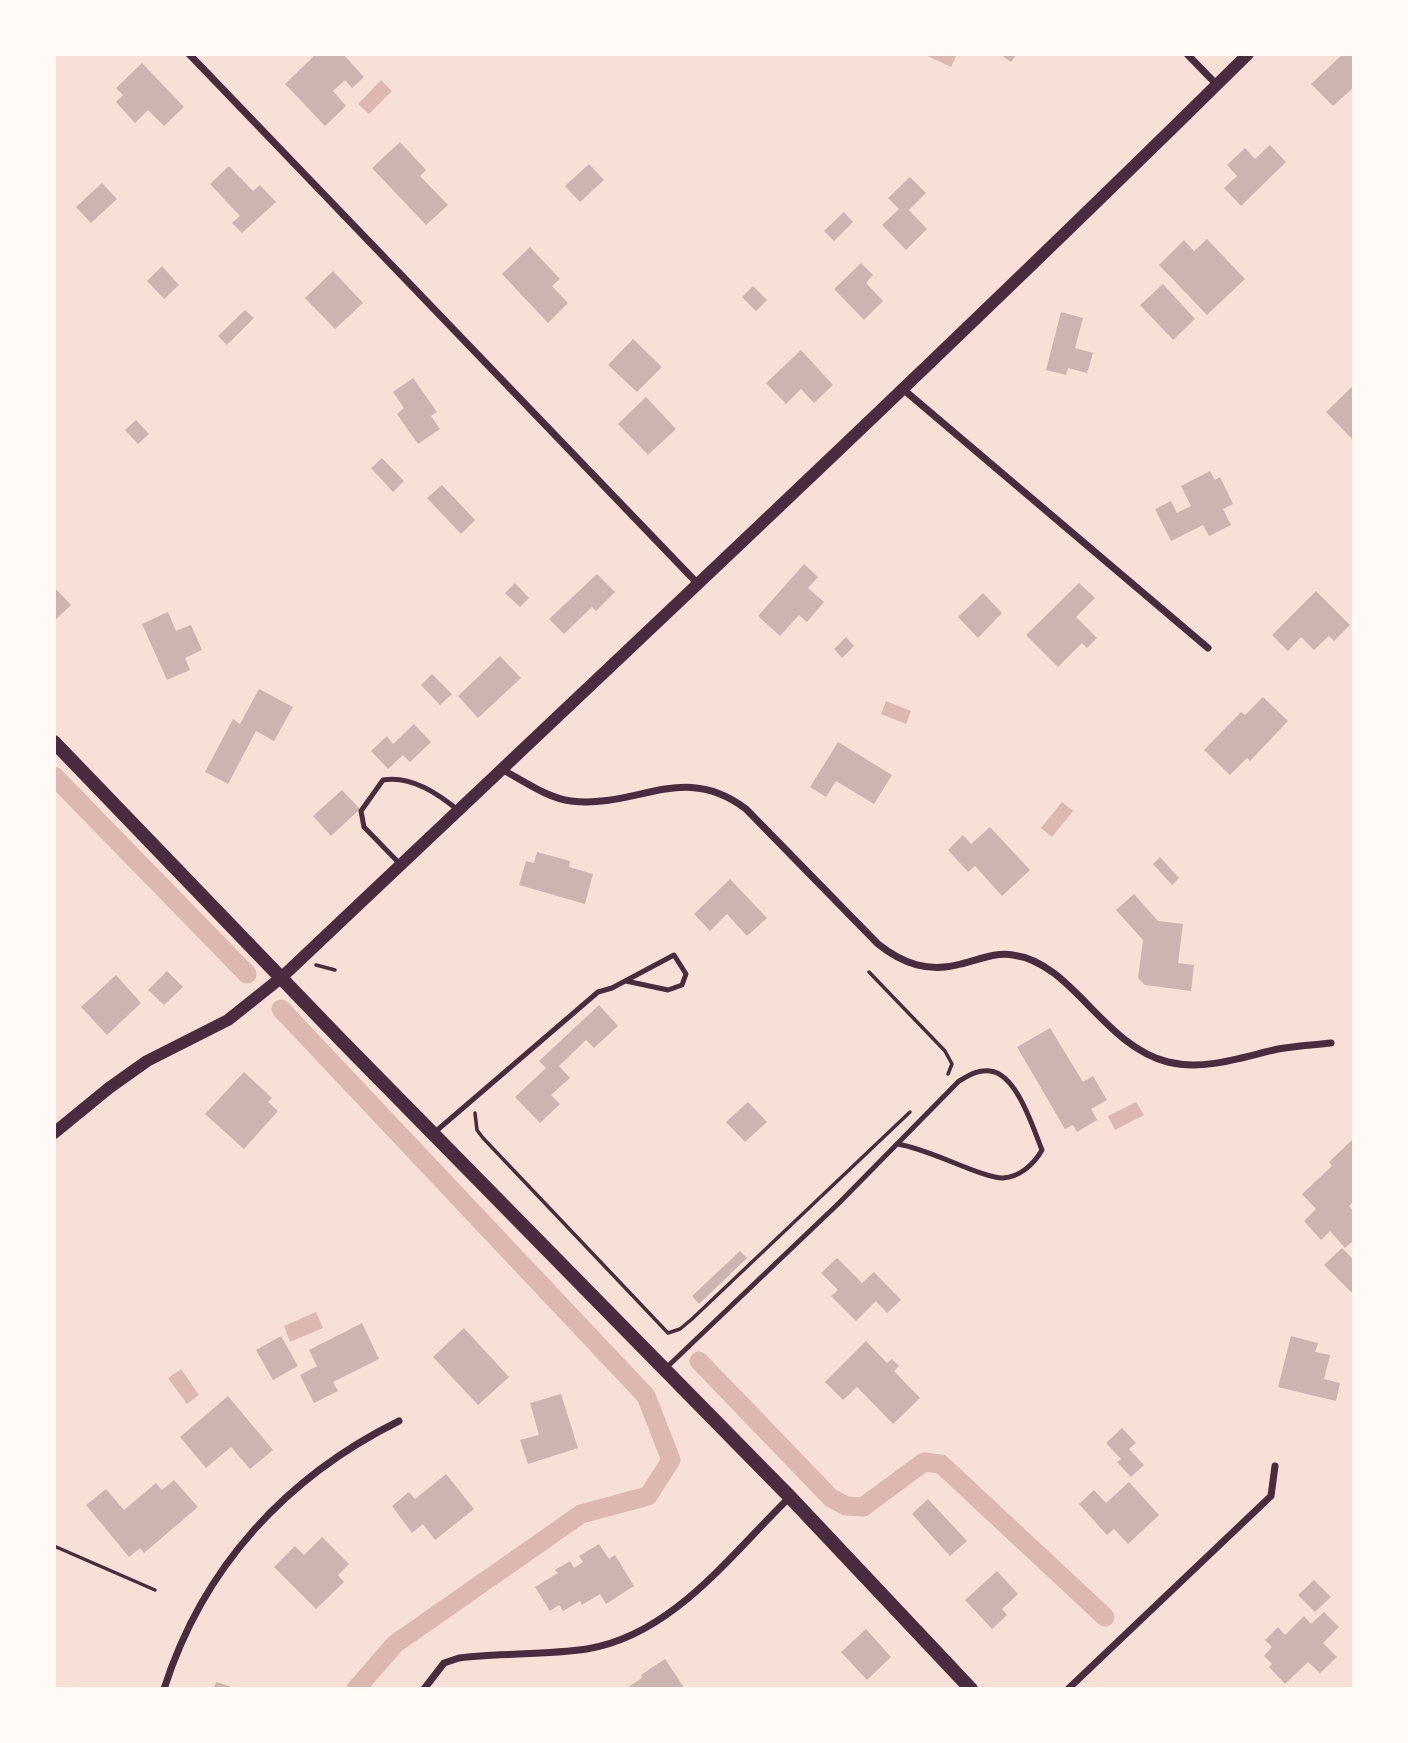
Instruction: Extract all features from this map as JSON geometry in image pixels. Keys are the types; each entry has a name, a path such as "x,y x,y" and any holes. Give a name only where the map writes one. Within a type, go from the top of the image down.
{"main road":[{"path":"54,742 433,1134 790,1497 971,1689"}],"street":[{"path":"189,54 699,586"},
{"path":"1187,54 1217,85"},
{"path":"54,1133 147,1061 228,1020 282,976 699,586 1248,54"},
{"path":"904,390 1208,648"},
{"path":"503,770 547,794 569,801 595,801 676,787 704,787 729,796 746,809 894,957 914,965 939,968 987,956 1013,955 1037,962 1055,974 1110,1029 1148,1055 1192,1065 1331,1043"},
{"path":"164,1689 195,1612 246,1536 277,1503 316,1470 347,1449 400,1421"},
{"path":"1068,1689 1271,1496 1275,1466"},
{"path":"424,1689 444,1663 459,1658 588,1648 641,1631 690,1596 790,1497"}],"lane":[{"path":"401,865 364,827 361,811 383,780 394,778 413,784 442,796 459,811"},
{"path":"433,1134 598,992 626,981 674,955 686,974 682,985 668,990 626,981"},
{"path":"664,1370 959,1081 979,1071 992,1070 1005,1078 1017,1092 1042,1150 1027,1168 1017,1175 1001,1178 918,1147 897,1144"}],"path":[{"path":"314,964 335,970"},
{"path":"869,972 945,1051 952,1064 948,1076"},
{"path":"475,1111 477,1130 668,1333 680,1329 692,1319 919,1103"},
{"path":"54,1546 155,1590"}],"shaded area":[{"path":"923,54 957,54 951,67"},
{"path":"381,80 392,91 369,114 358,104"},
{"path":"886,701 911,711 906,724 881,714"},
{"path":"1062,802 1073,811 1052,837 1041,828"},
{"path":"1136,1102 1144,1115 1115,1130 1108,1116"},
{"path":"316,1312 323,1328 290,1342 284,1326"},
{"path":"181,1369 199,1395 187,1404 168,1378"}],"building":[{"path":"316,54 343,54 364,77 352,88 345,80 333,91 346,106 325,126 285,84"},
{"path":"1000,54 1017,54 1011,62"},
{"path":"1343,54 1354,54 1354,87 1333,106 1311,84"},
{"path":"142,63 184,107 164,126 148,110 135,123 116,102 123,95 116,88"},
{"path":"400,142 426,170 420,176 448,205 426,225 372,168"},
{"path":"1270,145 1286,162 1241,206 1224,188 1237,176 1227,165 1245,148 1255,159"},
{"path":"589,164 604,180 580,202 565,186"},
{"path":"229,166 253,191 260,185 276,202 242,233 232,223 240,216 210,184"},
{"path":"910,177 926,193 909,210 927,229 906,250 882,225 899,209 888,198"},
{"path":"102,183 117,199 91,223 76,207"},
{"path":"844,212 853,222 834,241 824,231"},
{"path":"1207,239 1245,279 1207,315 1159,265 1184,240 1194,251"},
{"path":"530,247 560,279 552,286 568,303 548,323 502,274"},
{"path":"861,263 873,275 866,283 883,301 864,320 834,289"},
{"path":"162,266 179,285 164,299 147,281"},
{"path":"333,271 363,303 335,329 305,298"},
{"path":"1163,284 1195,319 1173,340 1140,305"},
{"path":"753,286 767,300 756,311 742,297"},
{"path":"245,310 254,318 227,345 218,336"},
{"path":"1061,312 1083,318 1075,348 1093,353 1087,373 1068,368 1066,375 1046,370"},
{"path":"633,339 662,367 637,392 608,365"},
{"path":"801,350 833,385 814,403 801,389 786,404 766,383"},
{"path":"413,378 437,412 431,416 440,429 418,444 397,414 404,408 393,392"},
{"path":"1354,385 1354,441 1326,412"},
{"path":"646,397 676,429 648,455 618,424"},
{"path":"136,420 149,434 138,444 125,430"},
{"path":"382,458 404,481 393,492 371,468"},
{"path":"1210,471 1215,480 1220,477 1233,504 1223,509 1231,525 1209,536 1203,525 1171,541 1155,509 1171,501 1177,513 1191,506 1181,486"},
{"path":"442,485 475,520 461,534 427,498"},
{"path":"804,564 818,577 808,588 824,602 807,622 799,615 780,636 758,616"},
{"path":"597,574 615,592 596,611 592,607 564,634 549,619"},
{"path":"515,583 529,598 520,607 505,593"},
{"path":"1079,583 1095,598 1076,617 1097,638 1087,648 1082,643 1058,667 1026,635"},
{"path":"54,587 71,605 54,621"},
{"path":"1316,591 1350,625 1334,641 1329,636 1314,650 1301,637 1288,651 1272,635"},
{"path":"983,593 1002,613 978,638 958,617"},
{"path":"168,612 176,631 191,625 202,650 185,658 190,670 167,680 142,624"},
{"path":"846,637 854,646 842,658 834,649"},
{"path":"500,656 521,678 478,718 458,696"},
{"path":"432,674 452,694 440,705 421,685"},
{"path":"259,689 293,707 274,741 256,731 228,784 205,772 233,719 240,724"},
{"path":"1263,697 1288,721 1250,761 1247,758 1230,775 1204,750 1241,712 1245,715"},
{"path":"414,724 431,742 410,762 403,755 388,769 371,751 387,736 393,744"},
{"path":"838,742 892,775 874,804 836,781 826,797 810,787"},
{"path":"342,790 360,809 331,836 313,816"},
{"path":"990,827 1030,870 1002,896 975,866 968,872 948,850 963,835 971,844"},
{"path":"537,852 570,861 569,867 593,874 585,904 519,885 526,861 534,863"},
{"path":"1160,857 1179,878 1172,885 1153,864"},
{"path":"730,879 767,918 747,936 727,914 710,931 694,914"},
{"path":"1134,894 1158,921 1183,924 1178,963 1194,965 1191,991 1145,985 1138,978 1143,940 1116,910"},
{"path":"167,971 183,987 164,1005 148,990"},
{"path":"116,975 141,1003 107,1035 81,1007"},
{"path":"599,1005 618,1026 594,1048 586,1040 559,1066 570,1078 551,1095 560,1104 540,1123 515,1097 546,1068 539,1061"},
{"path":"1050,1028 1083,1082 1093,1076 1107,1100 1091,1109 1097,1120 1077,1132 1073,1125 1065,1129 1017,1047"},
{"path":"244,1072 272,1098 268,1102 278,1111 244,1149 205,1114"},
{"path":"748,1102 767,1122 745,1142 726,1122"},
{"path":"1352,1140 1354,1201 1349,1206 1354,1212 1354,1240 1345,1248 1330,1231 1321,1240 1304,1221 1316,1209 1302,1194 1332,1166 1329,1162"},
{"path":"1342,1248 1354,1260 1354,1295 1324,1265"},
{"path":"740,1251 747,1258 699,1304 692,1296"},
{"path":"837,1258 862,1283 874,1272 901,1300 887,1313 876,1301 856,1321 831,1296 838,1290 821,1273"},
{"path":"362,1323 379,1359 333,1382 338,1391 314,1403 300,1375 317,1366 309,1350"},
{"path":"464,1328 509,1377 478,1405 433,1357"},
{"path":"281,1336 298,1366 273,1380 256,1350"},
{"path":"1291,1336 1318,1343 1315,1352 1330,1355 1324,1379 1340,1383 1336,1401 1278,1387"},
{"path":"866,1341 887,1363 892,1359 899,1366 894,1371 920,1398 893,1424 857,1387 843,1400 825,1382"},
{"path":"561,1394 578,1448 528,1464 520,1440 539,1435 530,1403"},
{"path":"228,1396 273,1450 250,1469 231,1447 206,1468 180,1437"},
{"path":"1122,1428 1136,1443 1129,1449 1144,1465 1131,1477 1117,1462 1121,1459 1106,1443"},
{"path":"446,1474 474,1509 435,1540 423,1524 412,1533 392,1506 409,1492 415,1499"},
{"path":"174,1480 198,1507 144,1553 140,1548 129,1557 86,1505 106,1489 124,1510 156,1483 162,1490"},
{"path":"1129,1482 1159,1515 1128,1544 1114,1529 1107,1535 1079,1504 1094,1490 1106,1503"},
{"path":"928,1499 967,1541 950,1556 912,1514"},
{"path":"322,1537 349,1564 338,1575 344,1582 316,1609 274,1567 295,1546 304,1555"},
{"path":"599,1544 609,1559 615,1555 634,1586 606,1604 600,1594 582,1605 580,1601 563,1611 559,1605 550,1611 535,1587 558,1573 555,1570 570,1561 574,1568 583,1562 579,1556"},
{"path":"997,1571 1018,1594 1002,1609 1007,1615 992,1629 965,1600"},
{"path":"1314,1580 1331,1597 1315,1612 1298,1595"},
{"path":"1324,1612 1339,1627 1323,1643 1337,1657 1320,1673 1308,1662 1285,1684 1269,1667 1272,1664 1264,1656 1272,1647 1265,1640 1278,1627 1285,1635 1304,1616 1311,1624"},
{"path":"866,1629 891,1657 867,1680 841,1652"},
{"path":"665,1659 685,1689 625,1689 642,1678 641,1675"},
{"path":"216,1682 235,1688 235,1689 214,1689"}],"waterway":[{"path":"54,776 247,974"},
{"path":"281,1009 646,1396 671,1460 648,1496 581,1514 395,1644 356,1689"},
{"path":"699,1361 831,1498 846,1506 863,1507 924,1462 941,1464 1105,1617"}]}
